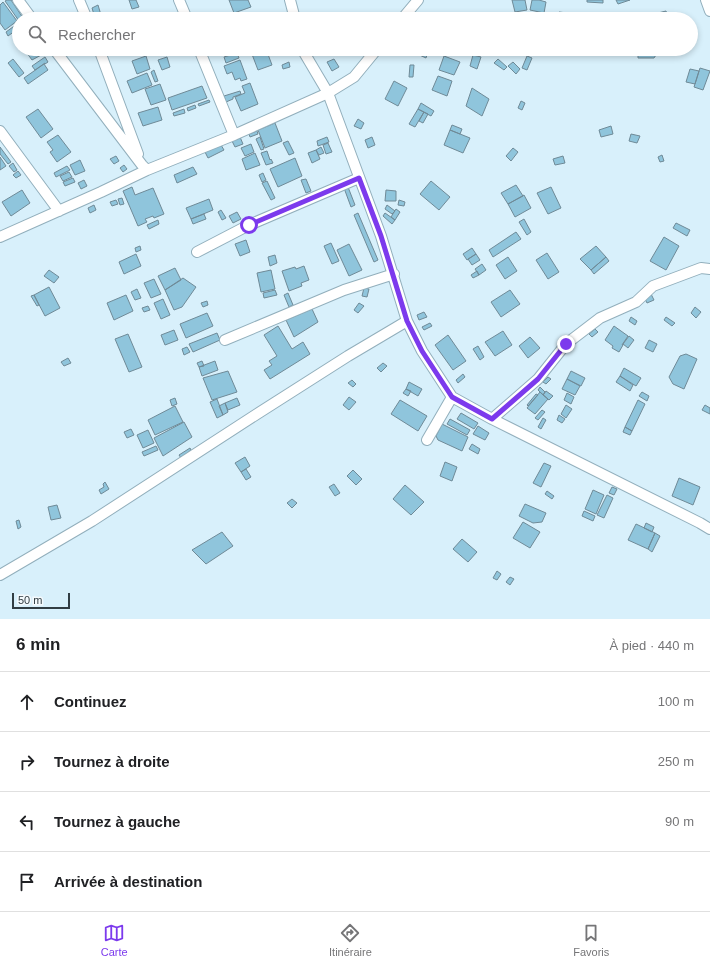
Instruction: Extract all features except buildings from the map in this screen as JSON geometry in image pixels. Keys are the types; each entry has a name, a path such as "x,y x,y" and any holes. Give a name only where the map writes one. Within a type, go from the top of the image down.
{"street":[{"path":"18,0 27,12"},
{"path":"79,0 84,12"},
{"path":"179,0 184,12"},
{"path":"290,0 293,12"},
{"path":"408,12 418,0"},
{"path":"706,0 710,11"},
{"path":"59,56 144,167"},
{"path":"102,56 144,167"},
{"path":"202,56 234,135"},
{"path":"306,56 328,93 381,236 394,274 407,321 422,351 452,397 492,419 700,523 710,530"},
{"path":"0,237 101,192 144,167 234,135 328,93 354,76 371,56"},
{"path":"0,131 59,211"},
{"path":"197,252 249,225 359,178"},
{"path":"492,419 538,379 566,344 600,318 636,302 653,286 701,268 710,268"},
{"path":"225,340 344,290 394,274"},
{"path":"0,575 92,521 348,356 407,321"},
{"path":"427,440 452,397"}],"route":[{"path":"249,225 359,178 394,274 407,321 422,351 452,397 492,419 538,379 566,344"}]}
